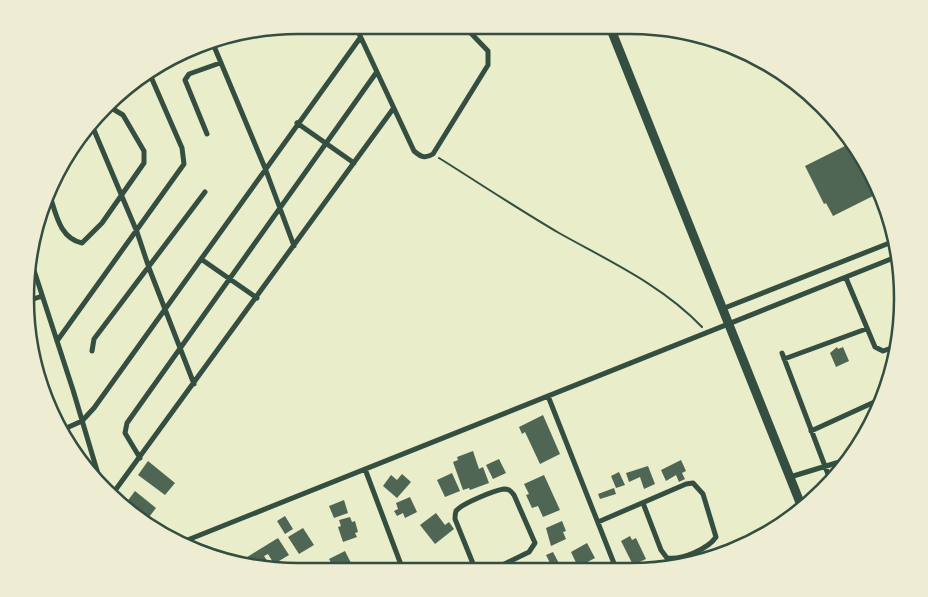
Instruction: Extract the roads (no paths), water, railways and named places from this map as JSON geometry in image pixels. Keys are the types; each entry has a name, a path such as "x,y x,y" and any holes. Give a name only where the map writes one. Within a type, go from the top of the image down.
{"highway":[{"path":"613,34 800,502"}],"street":[{"path":"358,34 414,151 420,157 427,158 433,154 488,65 488,51 472,34"},
{"path":"67,428 82,422 165,310 297,123 360,38"},
{"path":"214,48 265,168 294,246"},
{"path":"207,134 185,80 189,74 220,63"},
{"path":"140,458 124,427 279,206 376,74"},
{"path":"57,341 184,164 182,148 151,78"},
{"path":"115,490 393,109"},
{"path":"52,202 65,235 74,241 82,243 102,223 144,163 144,151 118,111 112,110"},
{"path":"297,123 354,163"},
{"path":"94,130 120,196 137,232 194,384"},
{"path":"92,351 94,339 205,192"},
{"path":"722,309 888,244"},
{"path":"201,259 257,298"},
{"path":"189,539 707,332 728,326 891,259"},
{"path":"35,273 97,470"},
{"path":"846,278 877,350 883,351 889,349"},
{"path":"34,299 42,296"},
{"path":"828,474 783,356 866,328"},
{"path":"548,396 614,563"},
{"path":"811,431 873,403"},
{"path":"790,477 837,463"},
{"path":"364,469 400,563"},
{"path":"598,522 686,484 693,483 703,494 716,537 707,545 694,552 667,558 661,550 643,503"},
{"path":"473,563 455,519 455,514 460,508 482,497 506,489 511,490 514,495 535,543 529,552 506,563"}]}
